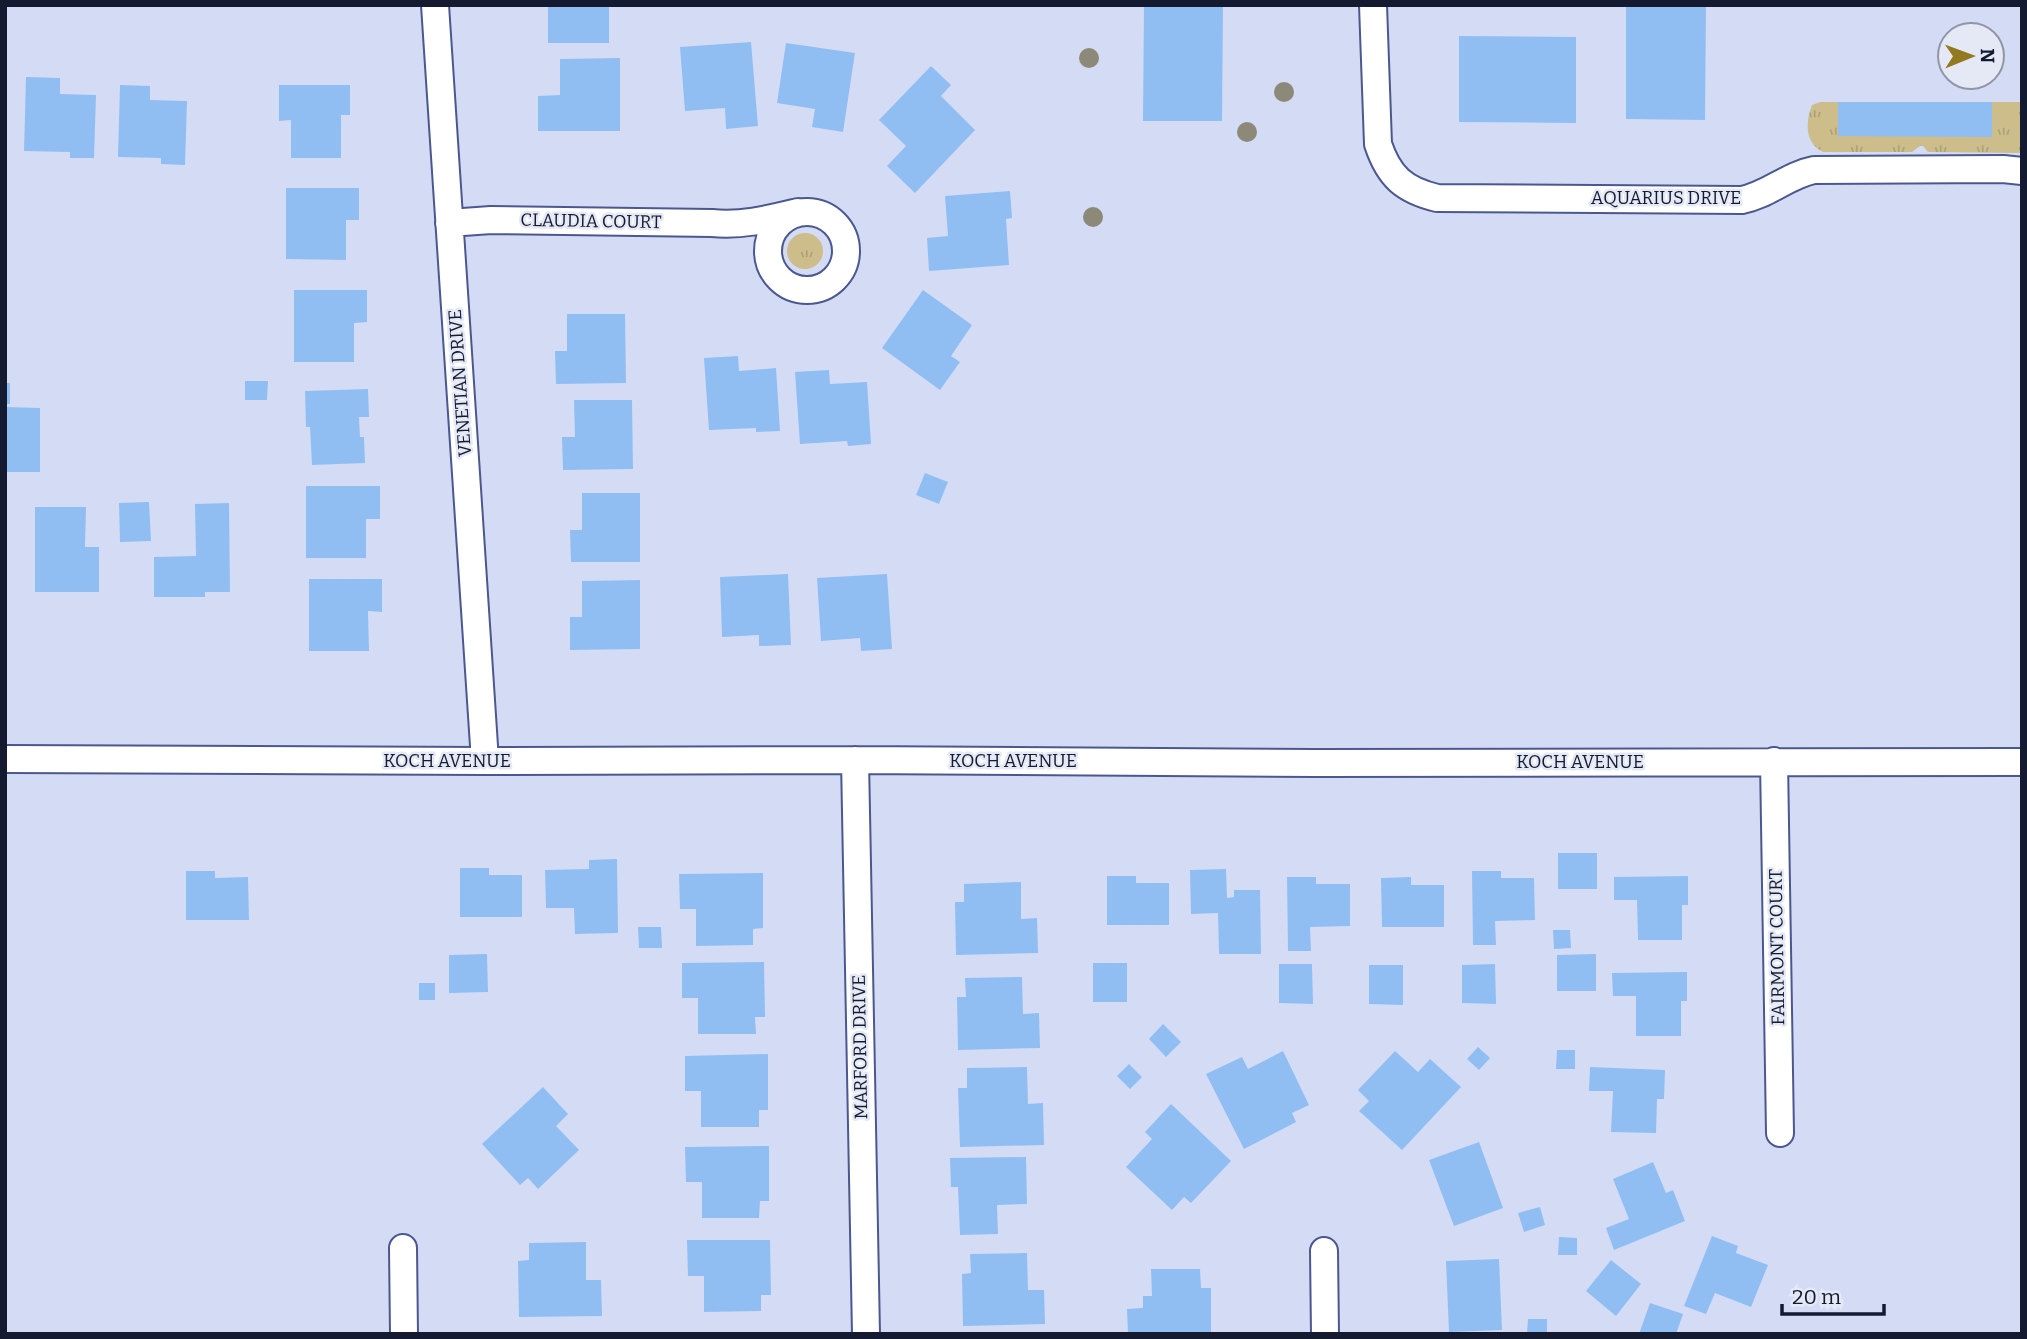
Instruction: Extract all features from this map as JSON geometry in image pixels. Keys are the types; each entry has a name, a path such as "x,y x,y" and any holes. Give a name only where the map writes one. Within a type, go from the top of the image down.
{"street":[{"name":"VENETIAN DRIVE","path":"436,5 485,761"},
{"name":"AQUARIUS DRIVE","path":"1373,5 1378,144 1384,161 1394,176 1407,187 1437,198 1742,200 1814,170 2022,171"},
{"name":"CLAUDIA COURT","path":"449,223 491,220 732,225 811,211 824,215 835,223 843,234 845,260 840,273 831,282 807,291 794,289 774,274 769,262 749,234 732,225"},
{"path":"769,262 767,250 776,226 798,212"},
{"name":"KOCH AVENUE","path":"5,759 1301,763 2022,761"},
{"name":"MARFORD DRIVE","path":"855,760 866,1334"},
{"name":"FAIRMONT COURT","path":"1774,761 1780,1133"},
{"path":"403,1248 404,1334"},
{"path":"1324,1251 1325,1334"}],"green space":[{"path":"1838,102 1838,136 1991,136 1992,102 2019,102 2022,103 2022,153 1928,152 1923,146 1912,152 1823,152 1813,143 1808,132 1812,105"},
{"path":"805,233 818,238 823,251 818,264 805,269 792,264 787,251 792,238"}],"building":[{"path":"548,5 609,5 609,43 548,43"},
{"path":"1144,5 1223,5 1222,121 1143,121"},
{"path":"1626,5 1706,5 1705,120 1626,119"},
{"path":"1459,36 1576,37 1576,123 1459,122"},
{"path":"751,42 758,126 726,129 725,108 685,111 680,47"},
{"path":"786,43 855,53 843,132 812,127 815,109 777,103"},
{"path":"620,58 620,131 538,131 538,96 560,95 560,59"},
{"path":"931,66 951,85 941,96 975,130 915,193 887,166 906,146 879,120"},
{"path":"26,77 60,78 60,94 96,95 94,158 70,158 70,152 24,151"},
{"path":"120,85 150,86 150,100 187,101 185,165 161,164 161,158 118,157"},
{"path":"279,85 350,85 350,115 341,115 341,158 291,158 291,120 279,121"},
{"path":"1838,102 1992,102 1992,137 1838,136"},
{"path":"286,188 359,188 359,220 346,220 346,260 286,259"},
{"path":"1010,191 1012,218 1006,219 1009,265 929,271 927,238 948,236 945,196"},
{"path":"294,290 367,290 367,322 354,323 354,362 294,362"},
{"path":"923,290 972,325 951,356 960,362 940,390 882,348"},
{"path":"567,314 625,314 626,383 556,384 555,351 567,351"},
{"path":"738,356 739,371 776,368 780,431 756,432 756,428 709,430 704,358"},
{"path":"829,370 830,384 867,382 871,444 848,446 847,441 800,444 795,372"},
{"path":"245,381 268,381 267,400 245,400"},
{"path":"5,383 10,383 10,404 5,404"},
{"path":"368,389 369,417 359,417 360,437 364,437 365,463 312,465 310,427 306,427 305,391"},
{"path":"574,400 632,400 633,469 563,470 562,437 575,437"},
{"path":"5,407 40,408 40,472 5,472"},
{"path":"925,473 948,482 939,504 916,495"},
{"path":"306,486 380,486 380,519 366,519 366,558 306,558"},
{"path":"582,493 640,493 640,562 571,562 570,530 582,530"},
{"path":"149,502 151,541 120,542 119,503"},
{"path":"229,503 230,592 205,592 205,597 154,597 154,557 196,556 195,504"},
{"path":"35,507 86,507 85,547 99,547 99,592 35,592"},
{"path":"788,574 791,645 759,646 759,635 722,637 720,577"},
{"path":"887,574 892,649 861,651 860,638 821,641 817,578"},
{"path":"309,579 382,579 382,612 368,611 369,651 309,651"},
{"path":"640,580 640,649 570,650 570,617 582,617 582,581"},
{"path":"1558,853 1597,853 1597,889 1558,889"},
{"path":"617,859 618,933 575,934 574,908 546,908 545,870 589,869 589,860"},
{"path":"460,868 489,868 489,875 522,875 522,917 460,917"},
{"path":"1226,869 1227,898 1234,897 1234,890 1260,890 1261,954 1219,954 1218,913 1191,914 1190,870"},
{"path":"186,871 215,871 215,878 248,877 249,920 186,920"},
{"path":"1472,871 1501,871 1501,878 1534,878 1535,920 1495,921 1496,945 1473,945"},
{"path":"763,873 763,928 753,929 753,945 696,946 696,909 680,909 679,874"},
{"path":"1107,876 1136,876 1136,883 1169,883 1169,925 1107,925"},
{"path":"1688,876 1688,905 1682,905 1682,940 1638,940 1637,900 1614,900 1614,877"},
{"path":"1287,877 1316,877 1316,884 1350,884 1350,926 1310,927 1311,951 1288,951"},
{"path":"1411,877 1411,885 1444,885 1444,927 1382,927 1381,878"},
{"path":"1021,882 1021,919 1037,918 1038,953 956,955 955,902 964,902 964,884"},
{"path":"638,927 661,927 662,948 639,948"},
{"path":"1553,930 1570,930 1571,948 1554,949"},
{"path":"487,954 488,992 449,993 449,955"},
{"path":"1596,954 1596,991 1557,991 1557,955"},
{"path":"764,962 765,1017 755,1017 756,1034 698,1034 698,998 682,998 682,963"},
{"path":"1093,963 1127,963 1127,1002 1093,1002"},
{"path":"1279,964 1312,964 1313,1004 1279,1003"},
{"path":"1495,964 1496,1004 1462,1003 1462,965"},
{"path":"1369,965 1403,965 1403,1005 1369,1004"},
{"path":"1687,972 1687,1001 1681,1001 1681,1036 1636,1036 1636,996 1613,996 1612,973"},
{"path":"1022,977 1023,1014 1039,1013 1040,1048 958,1050 957,997 966,997 965,978"},
{"path":"419,983 435,983 435,1000 419,1000"},
{"path":"1163,1024 1181,1042 1166,1057 1149,1039"},
{"path":"1478,1047 1490,1058 1479,1070 1467,1059"},
{"path":"1557,1050 1575,1050 1575,1069 1556,1069"},
{"path":"1283,1051 1309,1105 1292,1113 1296,1122 1244,1149 1206,1074 1242,1057 1248,1069"},
{"path":"1395,1051 1418,1072 1430,1059 1461,1087 1402,1150 1359,1111 1369,1101 1358,1090"},
{"path":"768,1054 768,1110 759,1110 759,1127 701,1127 701,1091 685,1091 685,1056"},
{"path":"1129,1064 1142,1077 1130,1089 1117,1076"},
{"path":"1027,1067 1028,1104 1043,1103 1044,1145 960,1147 958,1088 967,1088 967,1068"},
{"path":"1590,1067 1665,1070 1664,1099 1657,1099 1656,1133 1611,1132 1613,1091 1589,1091"},
{"path":"543,1087 568,1114 556,1126 579,1150 538,1189 528,1178 520,1185 482,1144"},
{"path":"1171,1104 1231,1161 1191,1203 1184,1197 1172,1210 1126,1167 1152,1139 1145,1132"},
{"path":"1479,1142 1503,1208 1454,1226 1429,1160"},
{"path":"769,1146 769,1201 760,1201 759,1218 702,1218 702,1182 686,1182 685,1147"},
{"path":"1026,1157 1027,1204 997,1205 998,1234 960,1235 958,1187 951,1187 950,1158"},
{"path":"1653,1162 1666,1193 1673,1190 1685,1221 1614,1250 1606,1228 1629,1219 1613,1179"},
{"path":"1540,1207 1545,1225 1524,1232 1518,1213"},
{"path":"1712,1236 1738,1246 1736,1253 1768,1265 1751,1307 1715,1293 1706,1314 1684,1306"},
{"path":"1559,1237 1577,1238 1577,1255 1558,1255"},
{"path":"687,1240 770,1240 771,1295 761,1295 761,1311 704,1312 704,1276 688,1276"},
{"path":"586,1242 586,1280 601,1280 602,1316 519,1317 518,1261 529,1260 529,1243"},
{"path":"1027,1253 1028,1290 1044,1290 1045,1324 963,1326 962,1274 971,1273 970,1254"},
{"path":"1499,1259 1502,1330 1449,1332 1446,1261"},
{"path":"1611,1260 1641,1284 1616,1316 1586,1291"},
{"path":"1151,1269 1200,1269 1201,1288 1211,1288 1211,1334 1128,1334 1127,1309 1143,1308 1143,1296 1152,1296"},
{"path":"1650,1303 1683,1314 1676,1334 1639,1334"},
{"path":"1528,1319 1547,1319 1547,1334 1527,1334"}]}
